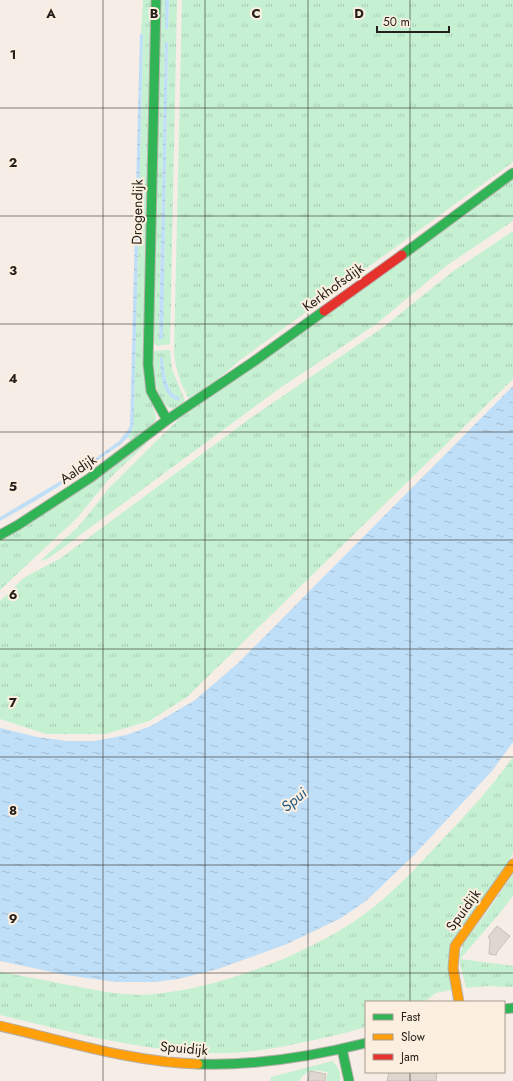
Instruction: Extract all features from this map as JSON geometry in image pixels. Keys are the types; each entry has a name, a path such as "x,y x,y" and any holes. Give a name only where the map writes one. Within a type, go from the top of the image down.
{"street":[{"name":"Drogendijk","path":"156,0 148,364 151,391 167,420"},
{"name":"Kerkhofsdijk","path":"167,420 253,362 441,227 513,173"},
{"name":"Aaldijk","path":"0,535 90,478 167,420"},
{"name":"Spuidijk","path":"459,1001 452,970 452,958 455,946 513,864"},
{"name":"Spuidijk","path":"0,1026 135,1056 193,1064 252,1064 292,1059 365,1043"},
{"path":"342,1049 349,1081"}],"green space":[{"path":"143,0 151,0 147,388 156,416 155,422 132,443 128,437 133,429 134,416 143,35 141,34"},
{"path":"160,0 165,0 165,29 168,29 169,0 177,0 170,344 158,346 152,343","holes":["165,42 168,43 163,339 159,339"]},
{"path":"182,0 513,0 513,162 240,360 194,400 190,400 182,384 174,354"},
{"path":"513,178 513,221 446,266 375,325 280,388 49,558 40,561 79,526 110,487 181,417"},
{"path":"513,231 513,379 187,697 149,721 106,734 46,734 0,719 0,601 25,577 61,558 252,417 385,326 452,272"},
{"path":"170,350 172,369 185,401 174,409 167,406 162,401 159,394 156,385 152,351","holes":["160,357 163,358 167,383 175,397 167,393"]},
{"path":"149,441 109,479 77,518 0,590 0,540"},
{"path":"513,757 513,853 502,873 462,927 451,990 436,993 425,1001 365,1001 365,1027 331,1036 257,1051 233,1053 204,1053 145,1047 115,1042 0,1015 0,972 111,992 144,995 208,985 235,977 290,956 340,930 380,902 428,855 493,783"},
{"path":"513,874 513,896 460,959 463,944"},
{"path":"460,959 513,966 513,987 487,986 466,988"},
{"path":"332,1061 339,1070 340,1081 326,1081 328,1072 312,1071 305,1074 299,1081 270,1081 271,1077"}],"water":[{"path":"165,0 169,0 168,29 165,29"},
{"path":"140,34 143,34 133,427 127,438 118,447 52,490 0,521 0,517 84,467 119,441 130,425"},
{"path":"165,42 168,42 163,339 159,339"},
{"path":"160,357 163,357 167,383 175,396 180,397 179,401 173,399 165,389"},
{"name":"Spui","path":"513,386 513,742 492,771 414,855 366,901 341,918 287,944 218,969 178,979 155,982 116,982 66,975 0,961 0,728 37,737 67,741 95,741 126,735 151,726 195,700 237,664"}],"building":[{"path":"497,926 510,936 496,955 489,954 490,939 488,937"},
{"path":"310,1071 326,1074 325,1081 308,1081"},
{"path":"389,1073 437,1073 436,1081 387,1081"}],"traffic: fast":[{"path":"156,0 148,364 151,391 167,420"},
{"path":"402,255 513,173"},
{"path":"0,535 90,478 167,420 253,362 324,311"},
{"path":"505,1009 513,1008"},
{"path":"198,1064 240,1064 282,1060 365,1043"},
{"path":"342,1049 349,1081"}],"traffic: slow":[{"path":"459,1001 453,968 455,946 513,864"},
{"path":"0,1026 123,1055 198,1064"}],"traffic: jam":[{"path":"324,311 402,255"}]}
